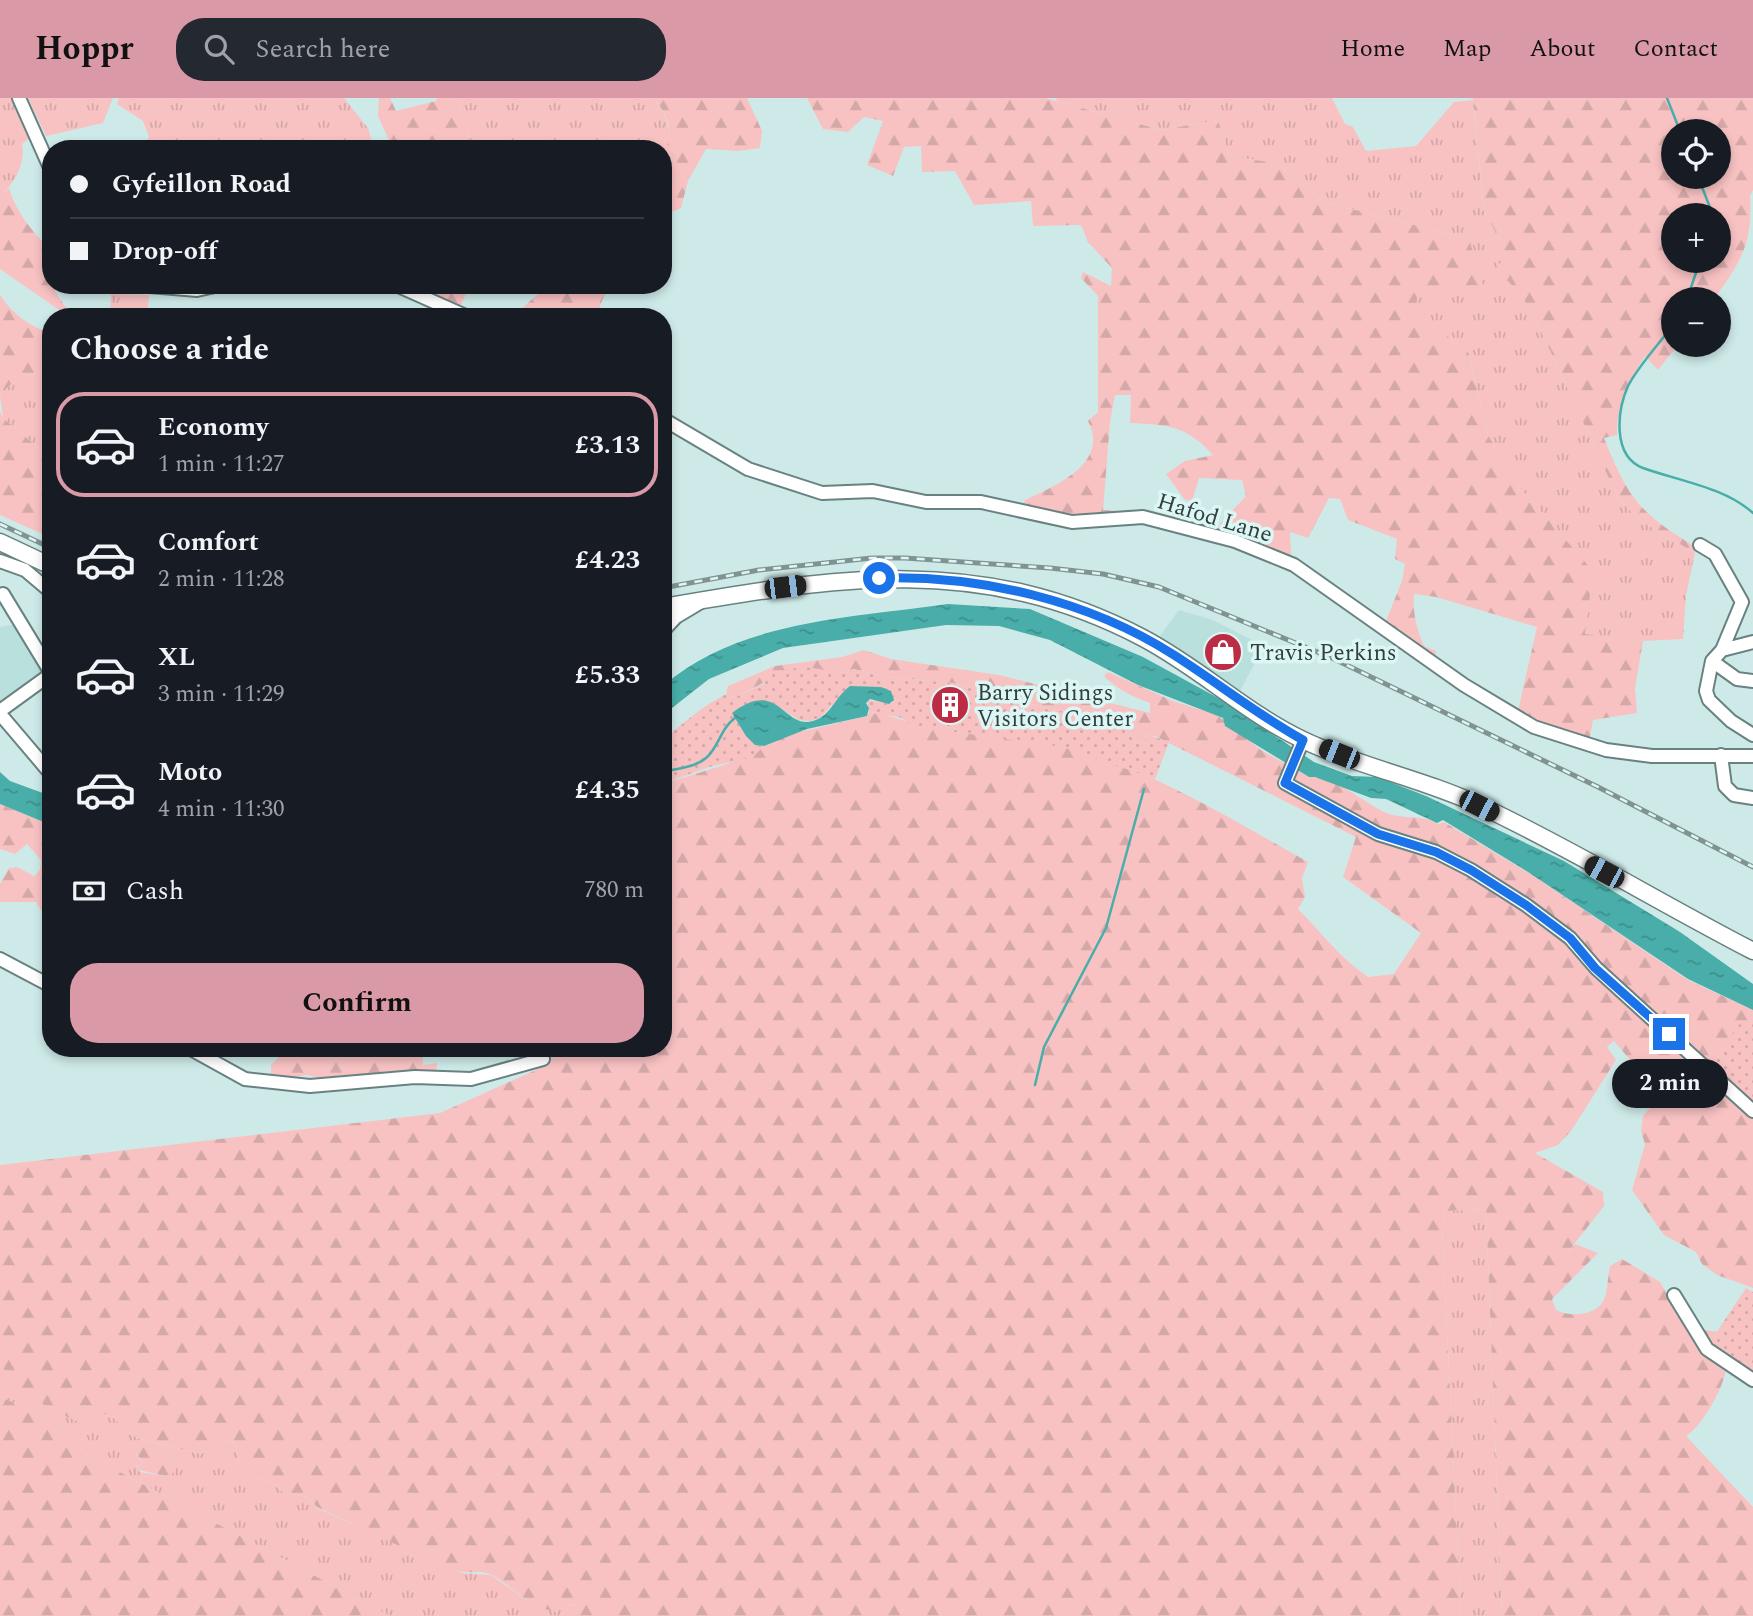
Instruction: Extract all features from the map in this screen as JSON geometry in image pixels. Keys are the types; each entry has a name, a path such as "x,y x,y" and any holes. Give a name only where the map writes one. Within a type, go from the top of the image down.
{"main road":[{"path":"0,542 42,562"},
{"path":"672,605 815,583 897,578 965,582 1026,593 1072,608 1143,638 1172,654 1301,745 1479,806 1753,951"}],"street":[{"path":"19,98 42,150"},
{"path":"416,294 448,308"},
{"name":"Hafod Lane","path":"672,424 748,470 822,494 873,491 926,502 981,502 1072,522 1143,517 1235,541 1294,565 1464,685 1534,727 1606,750 1652,756 1753,756"},
{"path":"1700,545 1714,554 1742,602 1722,650 1712,661 1706,691 1709,700 1731,721 1753,735"},
{"path":"0,561 24,570 42,585"},
{"path":"3,594 42,656"},
{"path":"672,621 704,600"},
{"path":"1722,650 1753,642"},
{"path":"1712,661 1737,679 1753,681"},
{"path":"42,677 0,712 42,763"},
{"path":"1301,745 1285,783 1378,834 1436,852 1526,905 1570,938 1595,968 1753,1111"},
{"path":"1721,755 1725,786 1734,795 1753,798"},
{"path":"0,958 42,982"},
{"path":"205,1057 245,1079 310,1086 415,1077 471,1079 543,1059"},
{"path":"1674,1295 1707,1349 1753,1380"}],"shaded area":[{"name":"Travis Perkins","path":"1179,610 1213,620 1264,646 1240,691 1159,637"},
{"path":"17,624 17,632 42,676 0,708 0,627"}],"green space":[{"path":"0,98 14,98 31,137 22,144 18,172 0,196"},
{"path":"28,98 113,98 103,123 46,136"},
{"path":"119,98 344,98 368,128 371,140 147,140 149,137 143,121 117,104"},
{"path":"379,98 390,98 396,111 436,101 437,98 464,98 460,110 468,126 469,140 389,140 378,116"},
{"path":"464,98 654,98 665,116 670,139 469,140 468,126 460,110"},
{"path":"654,98 747,98 762,131 760,148 738,151 706,149 688,181 681,208 672,212 672,140 668,140 669,127"},
{"path":"807,98 1045,98 1161,130 1218,120 1229,156 1276,163 1324,202 1469,239 1484,288 1417,288 1416,314 1468,351 1488,435 1520,488 1593,571 1585,634 1643,641 1635,688 1637,713 1593,720 1589,742 1517,715 1537,627 1436,597 1414,594 1414,614 1419,634 1424,646 1436,651 1436,663 1384,626 1402,581 1405,564 1395,559 1397,539 1348,520 1340,499 1329,498 1308,538 1290,532 1291,555 1295,562 1148,516 1149,511 1219,525 1246,496 1242,480 1199,478 1192,501 1185,500 1166,474 1185,461 1213,455 1194,438 1176,428 1130,423 1131,395 1115,395 1110,422 1103,510 1136,512 1082,519 1021,508 1025,500 1051,488 1076,471 1092,450 1093,436 1088,421 1098,412 1098,296 1081,278 1083,272 1111,286 1112,268 1088,242 1081,225 1033,226 1031,201 974,205 955,171 922,172 921,146 904,147 893,176 867,165 883,121 864,117 848,132 823,129"},
{"path":"1057,98 1332,98 1345,124 1353,127 1366,151 1416,146 1454,102 1473,100 1484,212 1501,241 1506,257 1508,281 1522,295 1542,333 1618,498 1641,521 1695,553 1686,596 1683,639 1643,641 1585,635 1592,571 1520,488 1488,435 1468,351 1416,314 1416,288 1469,239 1324,202 1276,163 1229,156 1218,120 1161,130 1056,101"},
{"path":"1473,98 1753,98 1753,190 1743,252 1738,263 1722,287 1661,287 1661,357 1668,357 1658,370 1645,356 1625,394 1617,435 1604,438 1621,476 1638,503 1661,524 1696,547 1695,553 1641,521 1618,498 1542,333 1522,296 1508,281 1497,280 1495,268 1506,257 1501,241 1484,212"},
{"path":"9,188 15,204 42,240 42,294 57,294 66,308 56,308 0,269 0,196"},
{"path":"111,294 149,295 148,308 110,308"},
{"path":"423,294 466,294 460,307 466,308 457,308"},
{"path":"538,294 605,294 599,308 522,308"},
{"path":"0,295 22,318 42,330 42,372 22,378 10,385 0,396"},
{"path":"42,372 42,450 3,418 0,396 11,385"},
{"path":"0,411 3,418 42,450 42,534 0,515"},
{"path":"864,650 891,659 999,675 1150,713 1150,703 1114,685 1104,676 1108,672 1173,701 1217,715 1261,750 1309,777 1328,780 1338,785 1384,812 1426,819 1438,824 1444,822 1529,873 1688,980 1753,1010 1753,1024 1742,1022 1753,1111 1753,1288 1717,1275 1702,1264 1696,1252 1664,1235 1632,1190 1645,1144 1641,1131 1643,1116 1670,1085 1631,1061 1614,1041 1607,1047 1616,1060 1571,1131 1558,1145 1535,1153 1603,1192 1604,1206 1564,1257 1575,1244 1598,1253 1552,1299 1556,1310 1570,1314 1593,1311 1603,1301 1610,1266 1622,1259 1660,1282 1692,1336 1705,1330 1718,1332 1727,1359 1724,1378 1707,1413 1686,1436 1753,1507 1753,1616 1502,1616 1486,1209 1446,1211 1442,1227 1461,1616 579,1616 581,1607 563,1603 556,1612 547,1610 530,1602 492,1575 460,1571 437,1563 317,1507 307,1497 283,1492 276,1485 247,1474 240,1465 234,1443 226,1440 201,1454 137,1438 114,1418 84,1405 76,1421 11,1388 14,1382 26,1380 0,1367 0,1165 440,1113 547,1065 543,1059 545,1057 672,1057 672,781 727,764 787,735 867,716 869,713 936,729 1031,741 1095,756 1127,767 1189,796 1308,862 1302,878 1305,897 1298,909 1340,954 1368,977 1394,974 1421,933 1343,877 1356,837 1157,737 1149,735 1142,743 1135,744 1128,726 1103,716 1050,709 952,683 887,677 853,669 837,674 765,682 734,698 726,694 728,686 775,666 842,657"},
{"path":"801,667 830,670 837,674 853,669 887,677 952,683 1050,709 1121,721 1128,726 1135,744 1142,743 1149,735 1169,742 1155,779 1063,747 934,729 913,725 899,717 869,713 867,700 893,703 891,691 831,706 821,717 811,721 799,720 780,708 755,745 764,746 753,757 709,767 672,781 672,733 701,709 726,694 734,698 765,683 767,674"},
{"path":"0,804 42,821 42,912 36,902 0,902 0,884 9,868 17,867 34,876 40,870 41,860 27,844 15,854 0,849"},
{"path":"1742,1021 1753,1024 1753,1111 1707,1068"},
{"path":"279,1057 423,1057 423,1065 437,1063 436,1077 389,1080 393,1072 388,1071 330,1080 306,1075 271,1081 271,1065"},
{"path":"1486,1209 1502,1616 1461,1616 1442,1227 1446,1211"},
{"path":"1746,1288 1753,1292 1753,1370 1708,1345"},
{"path":"0,1367 27,1380 76,1421 84,1404 114,1418 137,1438 201,1454 226,1440 234,1443 240,1465 247,1474 276,1485 283,1492 307,1497 317,1508 462,1573 491,1575 525,1599 549,1611 562,1603 581,1607 582,1611 579,1616 390,1616 86,1454 77,1446 66,1428 0,1396","holes":["143,1447 162,1450 176,1459 165,1476 140,1472 136,1467 143,1463 135,1453"]},
{"path":"0,1396 66,1428 77,1446 86,1454 390,1616 0,1616"},
{"path":"138,1444 162,1450 176,1459 175,1472 165,1476 135,1469 143,1462 131,1448"}],"water":[{"path":"948,604 1030,609 1143,657 1220,699 1314,762 1352,776 1377,777 1426,796 1564,861 1680,932 1753,984 1753,1010 1688,979 1528,872 1443,820 1437,823 1386,799 1371,798 1309,777 1225,726 1223,718 1138,685 1050,640 999,626 946,625 783,648 709,679 672,708 672,679 693,664 726,647 761,635 836,619"},
{"path":"850,686 881,687 891,691 894,700 889,704 870,699 866,703 869,708 867,716 807,729 764,746 755,745 746,736 732,713 749,703 762,700 772,703 798,720 808,722 824,715"},
{"path":"0,772 10,781 42,793 42,821 0,804"}],"waterway":[{"path":"1667,98 1675,119"},
{"path":"1703,189 1708,203"},
{"path":"1691,287 1696,273"},
{"path":"1661,340 1638,370 1624,396 1620,432 1626,454 1643,468 1715,491 1753,513"},
{"path":"672,770 691,766 706,758 735,718"},
{"path":"1035,1085 1044,1047 1106,928 1144,789"}],"railway":[{"path":"0,524 42,544"},
{"path":"672,586 759,570 872,558 905,558 1103,574 1159,587 1332,658 1598,787 1753,867"}],"place":[{"name":"Travis Perkins","path":"1223,652"},
{"name":"Barry Sidings Visitors Center","path":"950,705"}],"route":[{"path":"879,578 932,578 1026,593 1122,628 1172,654 1264,718 1303,740 1285,783 1378,834 1436,852 1471,870 1526,905 1570,938 1595,968 1669,1034"}]}
